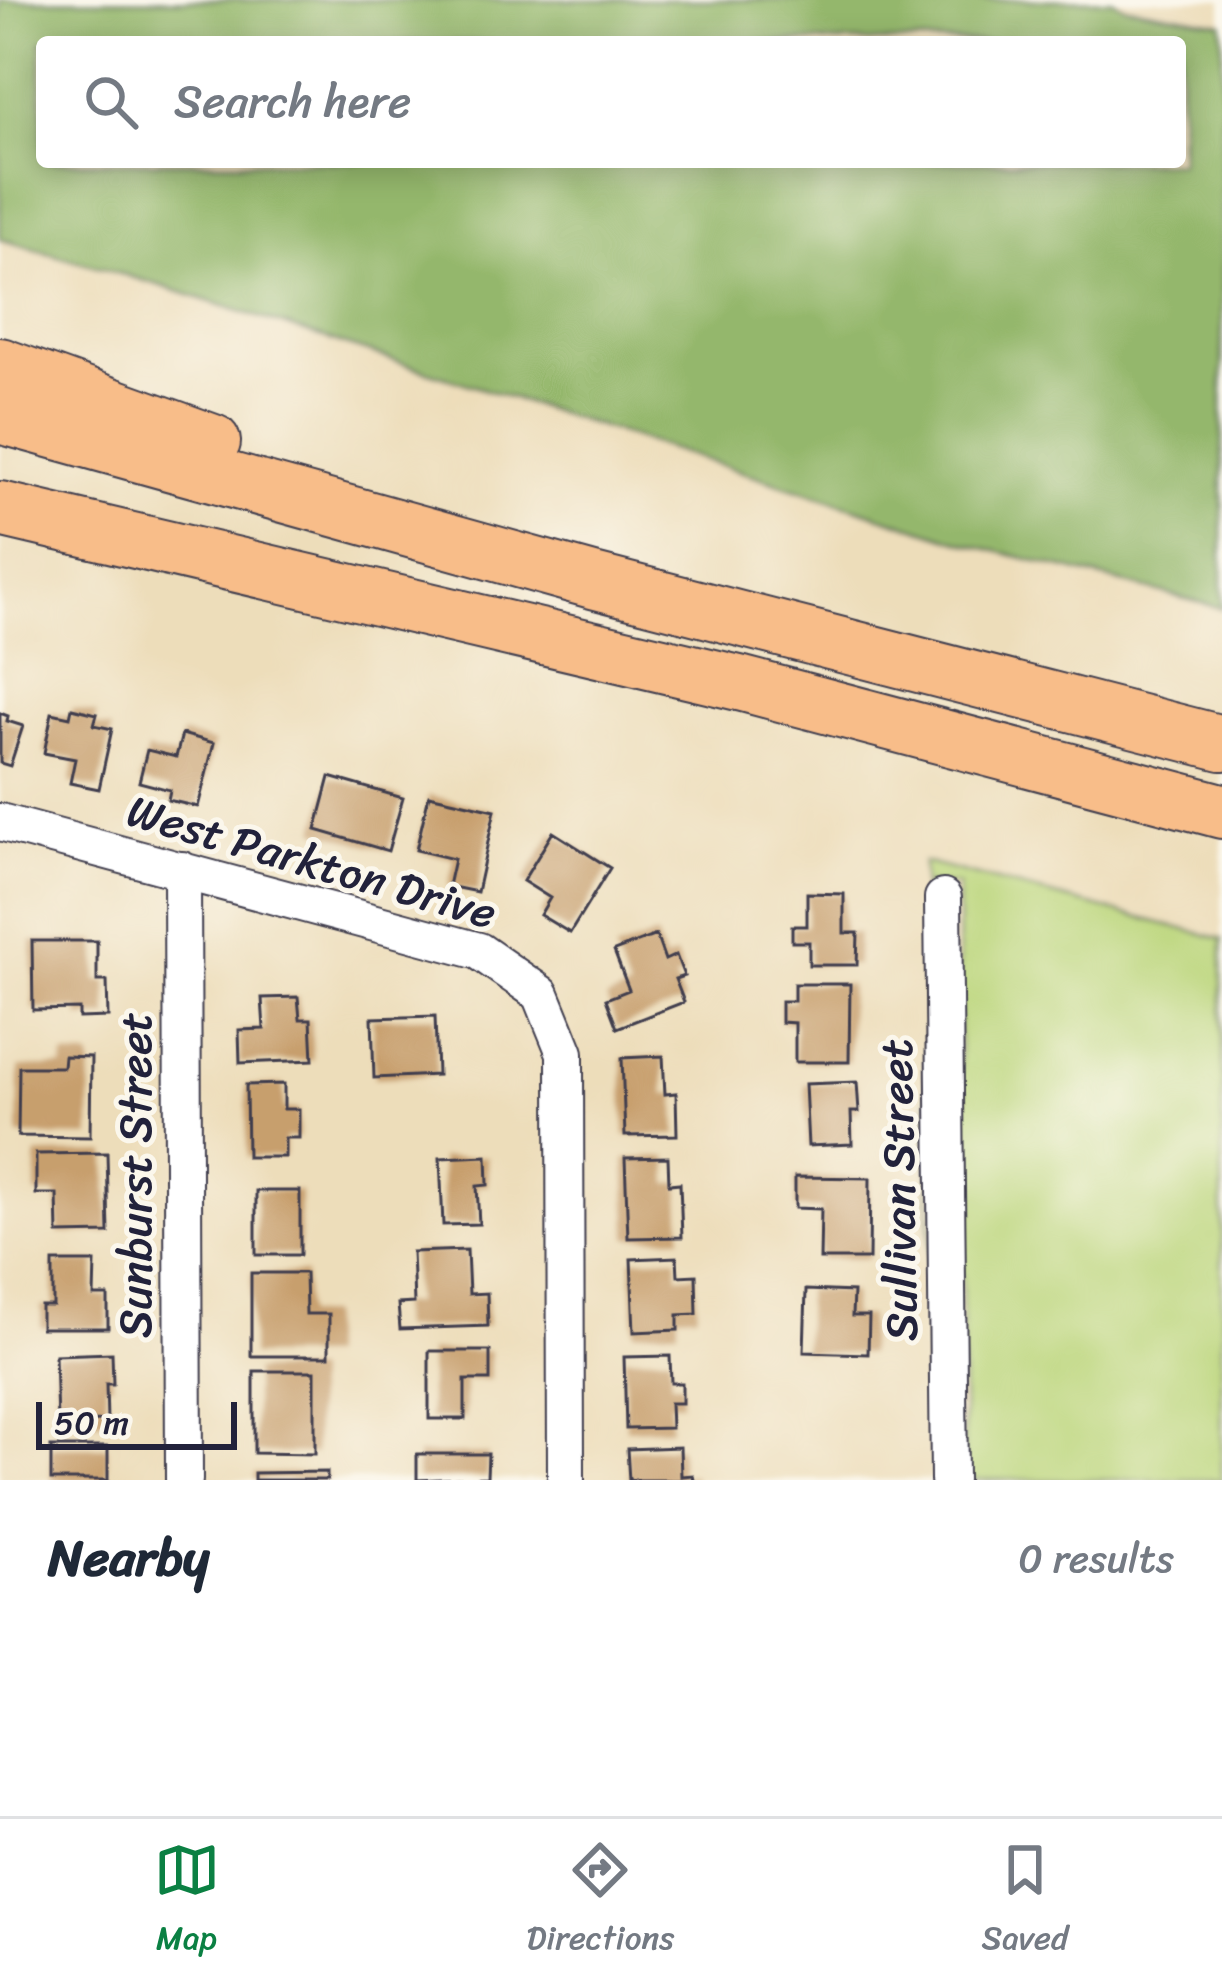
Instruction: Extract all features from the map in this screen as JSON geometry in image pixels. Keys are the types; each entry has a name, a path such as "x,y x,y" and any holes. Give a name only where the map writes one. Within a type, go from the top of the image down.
{"highway":[{"path":"0,364 593,581"},
{"path":"0,416 593,581 1222,743"},
{"path":"0,509 743,684 1222,811"}],"street":[{"name":"West Parkton Drive","path":"0,822 479,951 541,994 565,1053 566,1480"},
{"name":"Sunburst Street","path":"182,870 184,1480"},
{"name":"Sullivan Street","path":"943,898 949,1480"}],"green space":[{"path":"0,0 1113,0 1123,6 1222,23 1222,608 968,544 152,283 0,239"},
{"path":"923,862 1222,939 1222,1480 964,1480 958,885 927,885 932,1382"}],"building":[{"path":"72,708 97,714 94,725 112,729 99,789 70,783 75,759 44,753 52,713 70,717"},
{"path":"0,713 23,726 10,766 0,763"},
{"path":"182,734 214,743 198,807 168,800 170,790 139,782 147,750 176,757"},
{"path":"330,777 403,798 388,851 316,830"},
{"path":"429,795 495,810 477,892 448,886 454,859 416,850"},
{"path":"553,832 610,868 570,933 540,915 550,898 523,881"},
{"path":"807,893 844,894 844,933 858,933 857,965 809,965 809,942 792,942 792,926 807,926"},
{"path":"656,935 665,960 676,955 684,976 675,979 684,1002 617,1028 606,999 629,990 614,951"},
{"path":"32,941 97,941 97,981 107,981 108,1017 79,1018 79,1009 33,1010"},
{"path":"794,984 850,984 849,1062 795,1062 795,1023 781,1022 781,1001 794,1001"},
{"path":"298,997 300,1019 311,1019 313,1060 240,1063 239,1030 264,1029 262,998"},
{"path":"435,1016 437,1075 374,1078 372,1018"},
{"path":"64,1056 91,1057 90,1137 18,1136 19,1067 63,1067"},
{"path":"663,1056 665,1094 676,1093 677,1135 625,1136 622,1058"},
{"path":"857,1082 859,1112 851,1112 852,1144 808,1146 805,1084"},
{"path":"284,1084 284,1109 299,1109 299,1138 285,1138 285,1157 247,1157 246,1085"},
{"path":"107,1153 109,1233 58,1234 57,1194 36,1194 36,1154"},
{"path":"487,1156 488,1185 477,1186 479,1224 443,1225 440,1158"},
{"path":"668,1157 669,1184 680,1183 682,1237 628,1238 625,1158"},
{"path":"795,1177 870,1178 869,1259 820,1259 821,1209 795,1208"},
{"path":"256,1191 300,1191 300,1255 256,1255"},
{"path":"467,1250 469,1294 487,1293 488,1326 400,1329 398,1304 414,1303 412,1252"},
{"path":"677,1257 678,1276 696,1275 697,1314 678,1315 678,1330 634,1332 631,1259"},
{"path":"53,1262 95,1262 94,1296 108,1296 108,1328 41,1328 41,1306 53,1306"},
{"path":"251,1273 305,1273 306,1314 329,1314 329,1356 251,1356"},
{"path":"806,1290 853,1292 852,1316 869,1316 868,1354 804,1352"},
{"path":"429,1351 490,1351 490,1380 465,1380 465,1419 429,1419"},
{"path":"112,1353 113,1384 106,1384 107,1421 57,1422 55,1355"},
{"path":"670,1356 671,1383 682,1383 682,1403 670,1403 671,1428 626,1429 624,1357"},
{"path":"254,1371 315,1371 315,1454 254,1453"},
{"path":"51,1447 108,1447 108,1480 51,1480"},
{"path":"680,1447 681,1476 693,1475 694,1480 629,1480 627,1449"},
{"path":"417,1454 488,1454 487,1477 417,1480"},
{"path":"327,1472 327,1480 254,1480 254,1473"}]}
